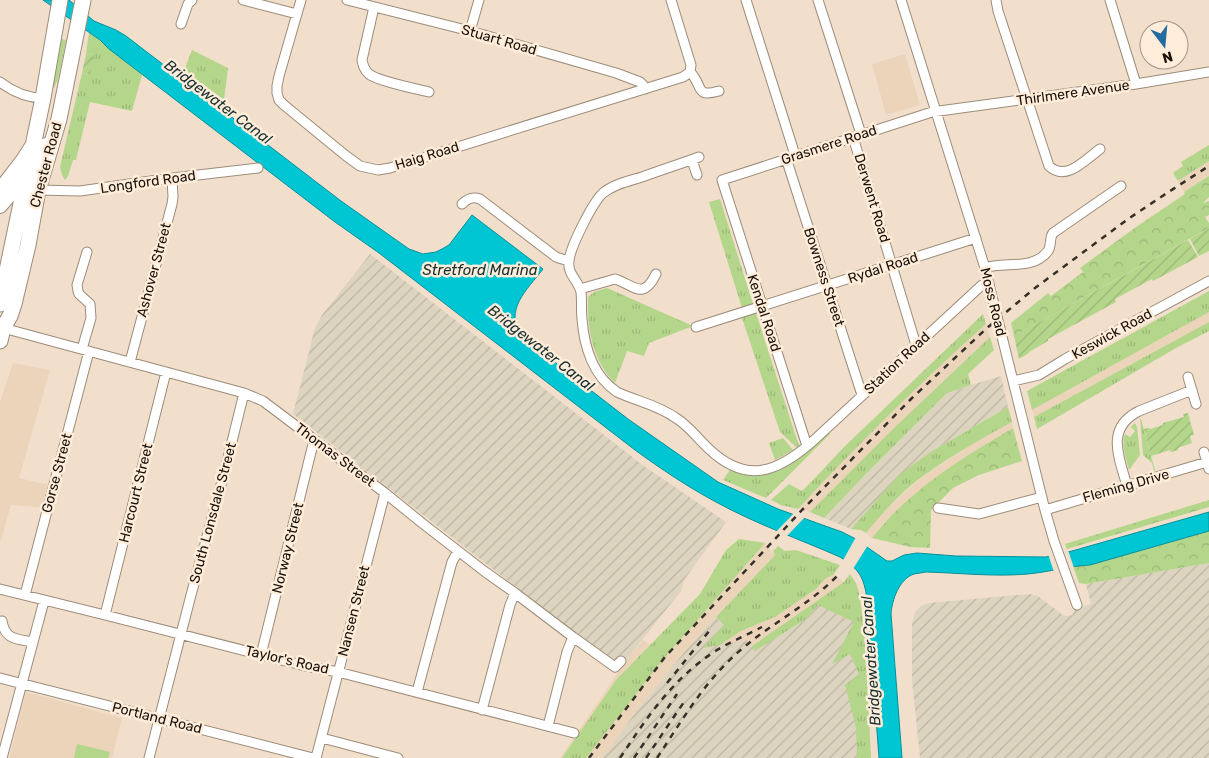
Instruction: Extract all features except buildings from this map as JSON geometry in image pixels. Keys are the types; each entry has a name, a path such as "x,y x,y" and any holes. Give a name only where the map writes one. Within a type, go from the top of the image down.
{"highway":[{"name":"Chester Road","path":"0,304 43,98 60,0"},
{"name":"Chester Road","path":"1,329 13,309 38,190 59,119 83,0"},
{"path":"43,98 54,95 65,88"},
{"path":"22,198 38,190"}],"main road":[{"path":"0,206 40,159 59,119"},
{"path":"0,190 34,142"}],"street":[{"path":"181,24 188,4 192,0"},
{"path":"243,0 297,14"},
{"name":"Haig Road","path":"301,0 279,76 277,92 279,100 345,155 360,166 371,169 390,168 684,77 690,72"},
{"name":"Stuart Road","path":"347,0 470,31 616,73 640,82 645,89"},
{"path":"470,31 479,0"},
{"path":"670,0 691,64 690,72 697,80 701,92 704,94 719,91"},
{"name":"Bowness Street","path":"746,0 826,286 862,395"},
{"name":"Derwent Road","path":"818,0 916,345"},
{"name":"Moss Road","path":"901,0 985,268 1045,510 1077,605"},
{"path":"996,0 1049,166 1061,173 1070,171 1100,149"},
{"path":"1110,0 1136,84"},
{"path":"374,7 362,60 366,72 374,78 429,92"},
{"name":"Thirlmere Avenue","path":"936,111 1136,84 1209,72"},
{"path":"0,82 14,92 43,98"},
{"name":"Grasmere Road","path":"722,180 791,156 936,111"},
{"path":"656,274 650,285 644,289 637,289 615,279 580,289 570,271 569,260 585,221 596,202 605,192 616,185 696,159 697,175"},
{"name":"Longford Road","path":"38,190 80,191 258,168"},
{"name":"Ashover Street","path":"130,362 172,204 172,178"},
{"name":"Kendal Road","path":"722,180 807,446"},
{"path":"985,268 992,265 1028,263 1040,258 1048,250 1053,233 1102,203 1121,186"},
{"path":"462,204 471,198 476,197 480,199 556,257 562,260 569,260"},
{"name":"Rydal Road","path":"696,327 976,238"},
{"name":"Gorse Street","path":"25,595 86,350 91,318 90,304 79,294 77,285 87,252"},
{"name":"Keswick Road","path":"1013,380 1044,373 1065,359 1209,281"},
{"name":"Station Road","path":"580,289 586,346 598,372 612,389 671,414 709,449 730,465 742,470 758,471 767,470 791,458 807,446 982,285 989,283"},
{"name":"Thomas Street","path":"1,329 244,393 263,401 572,637 616,667 621,661"},
{"name":"Harcourt Street","path":"105,614 166,372"},
{"path":"1188,377 1196,404"},
{"path":"1127,486 1117,449 1119,430 1128,418 1134,414 1192,390"},
{"name":"South Lonsdale Street","path":"149,758 227,465 244,393"},
{"name":"Norway Street","path":"261,655 314,440"},
{"name":"Fleming Drive","path":"1045,510 1127,486 1208,466 1204,452"},
{"name":"Nansen Street","path":"315,758 322,738 385,493"},
{"path":"938,508 949,505 978,514 1042,497"},
{"path":"417,692 452,562 458,551"},
{"name":"Taylor's Road","path":"0,589 105,614 301,666 338,672 574,733"},
{"path":"482,710 510,605 515,593"},
{"path":"2,754 44,601"},
{"path":"2,621 8,635 33,642"},
{"path":"548,726 572,637"},
{"name":"Portland Road","path":"0,678 315,758"},
{"path":"322,738 398,758"}],"shaded area":[{"path":"905,54 920,105 886,115 872,64"},
{"path":"1209,161 1209,176 1184,192 1178,181"},
{"path":"370,254 644,466 726,522 684,580 681,591 627,659 620,663 614,663 293,414 315,328 322,315"},
{"path":"1209,312 1209,322 1034,417 1032,410"},
{"path":"986,324 990,337 895,427 810,512 798,509 847,456 939,366"},
{"path":"13,363 50,370 19,478 54,486 48,508 11,505 0,543 0,402"},
{"path":"1001,376 1008,407 929,453 900,475 851,529 824,518 947,393"},
{"path":"1012,422 1013,428 989,442 884,522 872,538 866,533 879,516 925,475 985,436"},
{"path":"765,543 775,555 686,650 635,713 602,758 560,758 627,659 643,640 665,656"},
{"path":"1209,563 1209,758 920,758 912,681 912,624 915,612 921,606 929,603 1030,594 1038,596 1064,616 1067,616 1072,615 1075,609 1091,604 1086,584"},
{"path":"834,574 844,582 752,646 747,640 720,645 741,631 775,617 816,589 825,579"},
{"path":"820,602 864,626 871,758 602,758 635,713 686,650 716,617 725,625 704,647 747,640 756,650 806,619"},
{"path":"26,692 122,718 112,758 9,758"}],"green space":[{"path":"89,32 142,75 132,111 90,102 76,160 73,160 65,180 60,167 82,73 89,75 93,55 86,54"},
{"path":"61,39 66,40 58,80 54,88 52,83"},
{"path":"192,50 228,68 224,100 184,71"},
{"path":"86,54 94,55 90,75 82,73"},
{"path":"1209,145 1209,161 1178,181 1173,173 1183,166 1181,162"},
{"path":"1209,176 1209,197 1203,203 1209,201 1209,215 1205,217 1209,223 1209,228 1014,336 1011,323 1048,293 1051,296 1083,272 1080,268"},
{"path":"720,199 753,304 742,308 709,202"},
{"path":"1209,228 1209,251 1199,256 1190,239"},
{"path":"1188,240 1198,257 1115,299 1116,302 1048,339 1048,341 1019,359 1014,336"},
{"path":"607,288 693,326 649,343 644,356 627,351 615,383 607,374 596,354 590,332 588,297 594,292"},
{"path":"1209,291 1209,312 1032,410 1027,391"},
{"path":"755,310 799,446 797,448 780,432 741,315"},
{"path":"983,314 986,324 890,414 798,509 781,505 771,500 789,484 802,491 844,447"},
{"path":"1209,322 1209,331 1176,348 1037,429 1034,417"},
{"path":"990,337 994,350 968,374 971,385 947,393 824,518 810,512 895,427"},
{"path":"1008,407 1012,422 957,453 918,480 879,517 866,533 861,530 851,529 899,475 929,453"},
{"path":"1188,413 1194,435 1190,436 1192,443 1178,448 1178,450 1171,452 1170,450 1151,456 1144,429 1163,425 1163,423 1184,417 1183,414"},
{"path":"1140,419 1155,470 1154,471 1152,463 1143,455"},
{"path":"1135,423 1140,455 1129,470 1124,452 1124,438 1125,434 1130,437 1135,431 1131,427"},
{"path":"1013,428 1022,461 979,475 953,488 931,510 930,548 910,547 872,538 902,505 919,490 956,463"},
{"path":"829,432 830,434 766,498 723,480 730,470 745,475 757,475 780,469 802,456"},
{"path":"783,438 793,450 775,460 769,443"},
{"path":"1209,500 1209,507 1067,549 1065,544"},
{"path":"1209,531 1209,563 1086,584 1079,583 1073,566 1090,565"},
{"path":"739,539 765,543 665,657 586,758 562,758 616,680 700,594 726,550"},
{"path":"778,546 785,551 796,550 840,565 834,574 825,579 816,589 775,617 741,631 720,645 703,648 724,625 716,617 775,555 773,551"},
{"path":"850,574 859,592 864,626 871,758 857,758 856,728 845,685 859,674 850,654 832,664 854,622 818,605 806,619 755,651 752,646 844,582"},
{"path":"77,744 110,752 108,758 74,758"}],"water":[{"name":"Stretford Marina","path":"43,0 69,0 94,21 126,36 341,201 409,249 423,254 442,249 449,245 472,215 543,269 524,293 516,309 515,318 522,337 628,419 718,482 778,509 842,532 887,561 917,553 956,556 1046,557 1209,512 1209,531 1090,565 1015,575 926,572 914,574 904,580 897,591 891,614 902,758 879,758 867,599 860,574 852,566 840,557 731,510 675,478 635,450 379,253 335,222 109,49 100,40"}],"pier":[{"path":"795,512 806,516 786,537 775,533"},
{"path":"856,537 868,545 853,569 842,562"},
{"path":"1068,550 1074,568 1054,572 1048,554"}],"railway":[{"path":"589,758 665,657 802,510 911,399 987,328 1035,288 1128,219 1209,166"},
{"path":"657,758 693,704 723,666 747,645 813,597 837,576"},
{"path":"620,758 660,701 684,676 717,650 762,627"},
{"path":"667,683 710,630"},
{"path":"634,758 677,694"},
{"path":"646,758 686,699"}],"water label":[{"name":"Bridgewater Canal","path":"218,102"},
{"name":"Bridgewater Canal","path":"541,348"},
{"name":"Bridgewater Canal","path":"871,661"}]}
